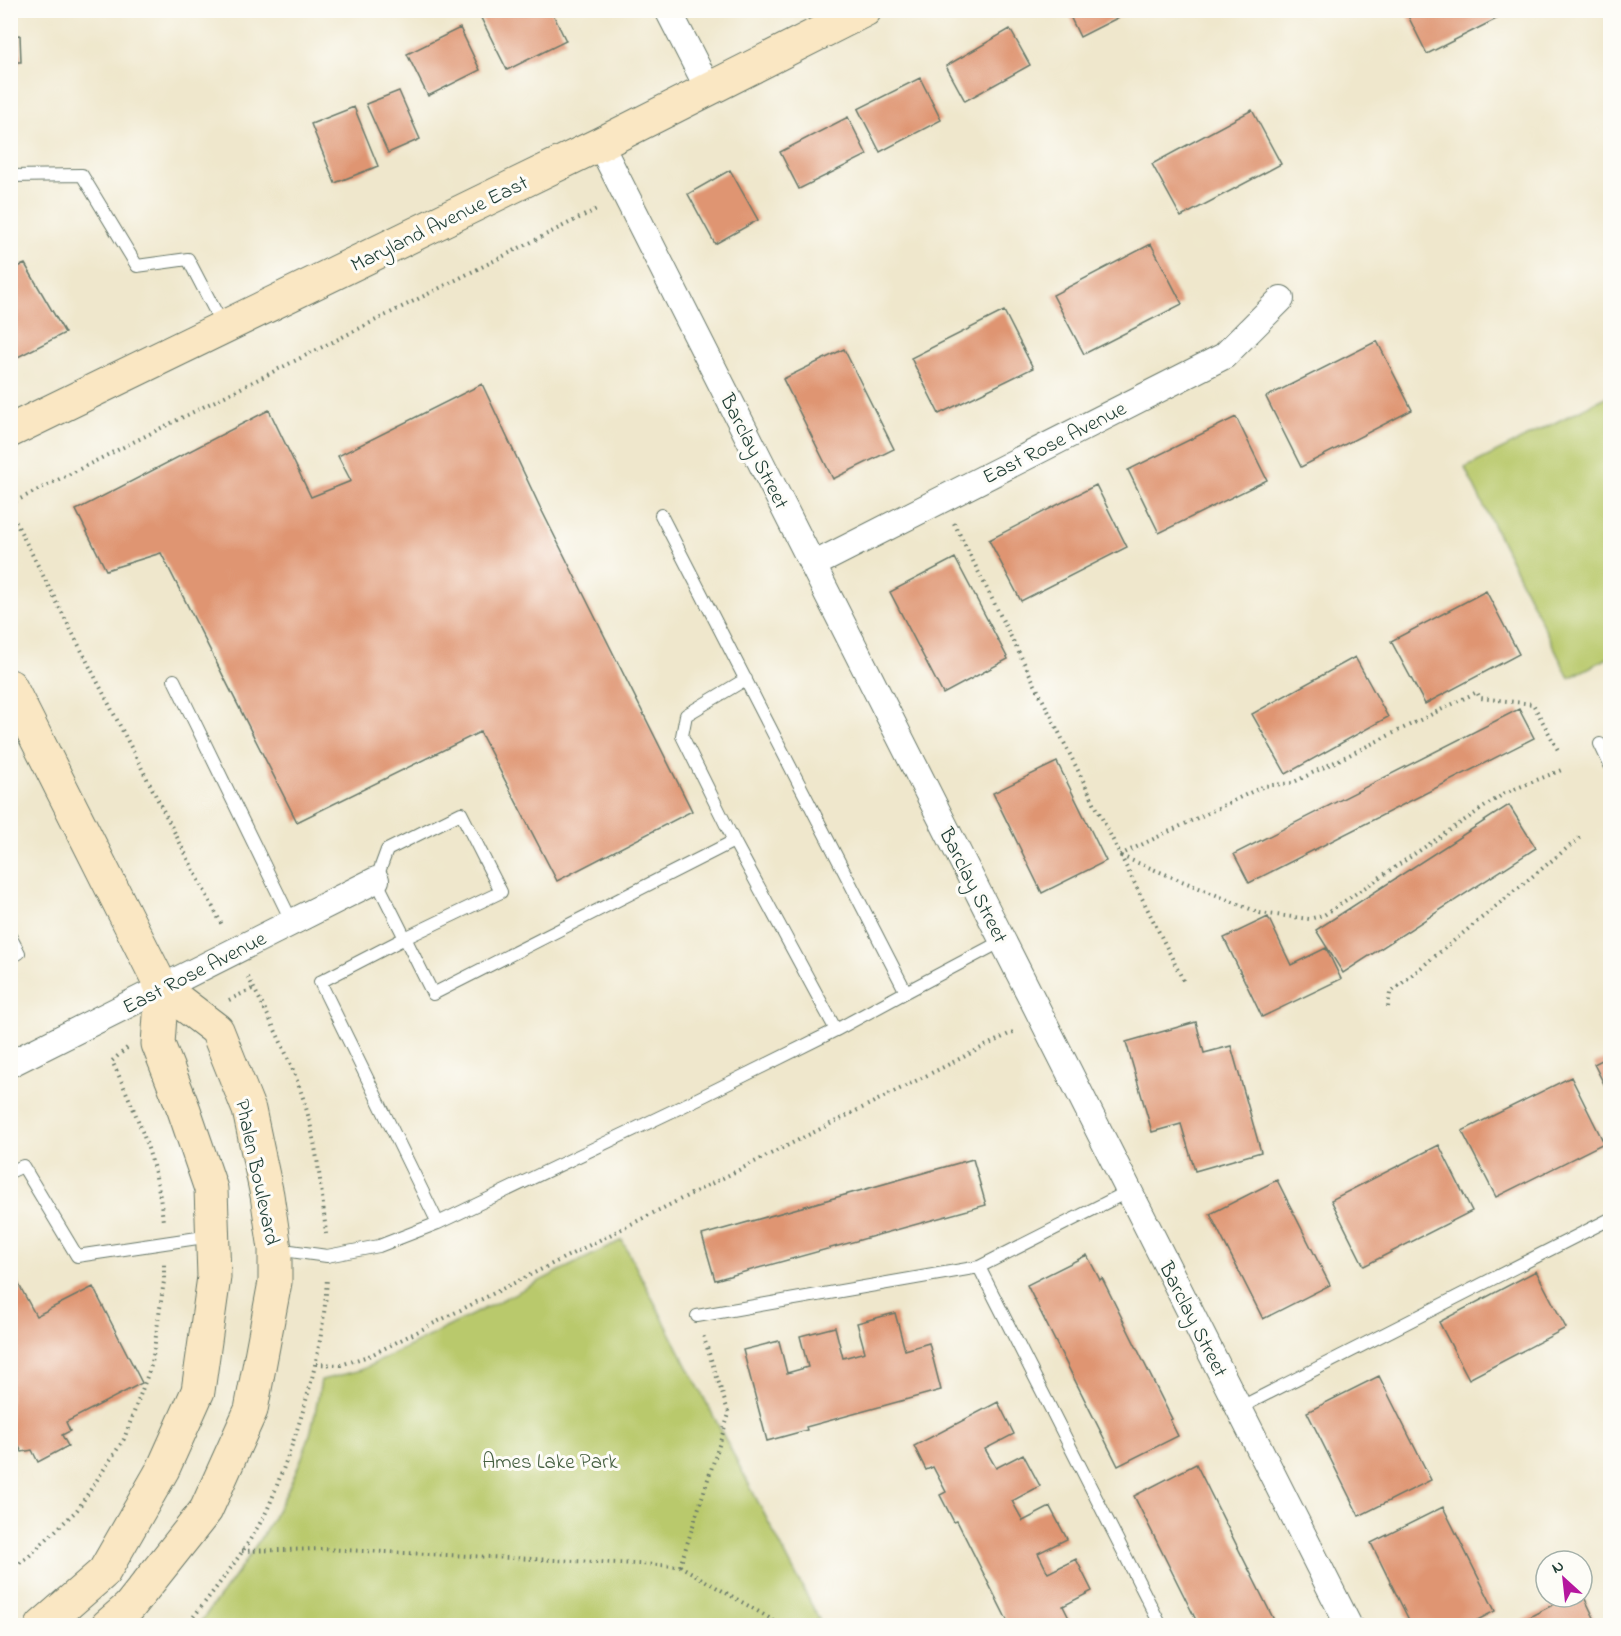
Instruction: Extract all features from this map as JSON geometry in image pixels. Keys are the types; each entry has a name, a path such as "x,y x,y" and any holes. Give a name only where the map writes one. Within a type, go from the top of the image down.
{"main road":[{"name":"Maryland Avenue East","path":"10,431 600,144 865,10"},
{"name":"Phalen Boulevard","path":"10,686 23,721 162,988 217,1030 249,1110 267,1195 275,1249 275,1282 251,1410 206,1510 129,1607 106,1626"},
{"path":"42,1626 104,1572 163,1469 198,1391 214,1277 211,1189 158,1044 162,988"}],"street":[{"path":"668,10 709,90"},
{"name":"Barclay Street","path":"600,144 1349,1626"},
{"name":"East Rose Avenue","path":"813,565 1224,356 1281,299"},
{"name":"East Rose Avenue","path":"10,1064 376,880"}],"lane":[{"path":"10,176 82,175 137,266 188,259 223,327"},
{"path":"661,514 906,992"},
{"path":"174,680 292,922"},
{"path":"746,680 686,715 682,736 734,841 836,1030"},
{"path":"1600,744 1611,765"},
{"path":"438,1223 320,982 405,938 501,892 461,813 387,850 376,880 405,938 433,994 734,841"},
{"path":"10,936 19,953 10,958"},
{"path":"275,1249 327,1256 379,1246 438,1223 836,1030 1002,941"},
{"path":"10,1172 22,1166 77,1256 214,1236"},
{"path":"697,1316 979,1267 1129,1191"},
{"path":"1239,1408 1611,1219"},
{"path":"979,1267 1161,1626"}],"path":[{"path":"10,504 599,208"},
{"path":"942,499 1185,984"},
{"path":"1120,855 1264,786 1292,783 1477,692 1480,698 1533,704 1558,750"},
{"path":"1120,855 1260,913 1309,919 1324,915 1505,794 1564,769"},
{"path":"1388,1007 1390,993 1583,835"},
{"path":"316,1364 341,1365 371,1355 1042,1018"},
{"path":"10,1570 27,1558 77,1510 124,1439 152,1363 164,1281 162,1219 152,1158 133,1105 112,1061 125,1049"},
{"path":"680,1566 729,1414 697,1316"},
{"path":"242,1551 322,1549 680,1566 783,1626"}],"green space":[{"path":"1610,395 1610,657 1569,678 1465,468"},
{"name":"Ames Lake Park","path":"622,1240 822,1625 198,1625 263,1535 290,1486 310,1434 321,1380 361,1370"}],"building":[{"path":"496,10 551,10 566,41 507,70 481,18"},
{"path":"1067,10 1133,10 1080,37"},
{"path":"1405,10 1514,10 1427,54"},
{"path":"460,28 480,70 428,96 407,54"},
{"path":"1010,29 1030,65 965,101 946,66"},
{"path":"20,35 21,62 10,62 10,36"},
{"path":"920,78 941,120 880,152 858,109"},
{"path":"399,91 420,139 388,153 366,104"},
{"path":"354,107 378,166 335,183 311,124"},
{"path":"1252,110 1281,164 1181,217 1152,164"},
{"path":"848,117 867,155 799,189 780,152"},
{"path":"730,170 758,220 715,244 688,194"},
{"path":"1151,244 1182,304 1084,354 1053,295"},
{"path":"25,264 65,333 10,361 10,270"},
{"path":"1004,311 1033,368 939,414 911,358"},
{"path":"1377,341 1412,410 1301,467 1266,397"},
{"path":"844,349 894,449 833,479 783,379"},
{"path":"482,384 540,507 692,811 557,881 480,732 297,822 161,553 106,570 76,510 269,410 311,497 351,481 338,456"},
{"path":"1236,417 1267,480 1159,533 1128,470"},
{"path":"1096,485 1127,547 1021,601 989,540"},
{"path":"955,558 1008,659 943,694 890,592"},
{"path":"1486,591 1519,654 1425,704 1391,641"},
{"path":"1355,657 1388,717 1286,774 1252,714"},
{"path":"1519,709 1534,738 1249,883 1234,854"},
{"path":"1057,762 1106,861 1042,893 993,793"},
{"path":"1509,805 1536,848 1343,973 1316,930"},
{"path":"1268,917 1291,965 1326,948 1341,979 1262,1017 1224,938"},
{"path":"1196,1022 1204,1053 1231,1046 1261,1152 1195,1171 1181,1124 1152,1132 1126,1042"},
{"path":"1610,1056 1610,1096 1594,1064"},
{"path":"1571,1077 1604,1143 1496,1197 1462,1131"},
{"path":"1439,1145 1472,1211 1364,1266 1331,1200"},
{"path":"973,1159 986,1205 715,1280 702,1235"},
{"path":"1277,1180 1330,1285 1263,1319 1210,1214"},
{"path":"1087,1255 1100,1280 1102,1278 1172,1419 1170,1420 1178,1436 1118,1466 1027,1285"},
{"path":"10,1268 36,1316 93,1287 142,1383 66,1422 70,1431 62,1435 68,1446 38,1462 32,1450 22,1452 17,1443 10,1446"},
{"path":"1536,1271 1566,1328 1469,1379 1439,1322"},
{"path":"895,1313 905,1350 929,1343 941,1390 806,1427 807,1430 767,1441 743,1350 779,1341 787,1373 808,1367 800,1336 835,1327 843,1358 865,1352 857,1323"},
{"path":"1379,1376 1431,1480 1359,1516 1307,1412"},
{"path":"998,1402 1014,1434 985,1449 996,1468 1023,1454 1040,1486 1012,1501 1023,1521 1050,1507 1067,1539 1038,1553 1048,1573 1076,1559 1092,1591 1063,1606 1073,1626 1010,1626 957,1521 954,1522 940,1495 946,1492 933,1467 926,1470 914,1446"},
{"path":"1196,1464 1277,1626 1199,1626 1134,1496"},
{"path":"1443,1507 1495,1611 1466,1626 1412,1626 1371,1543"},
{"path":"1545,1609 1590,1609 1598,1626 1512,1626"}]}
